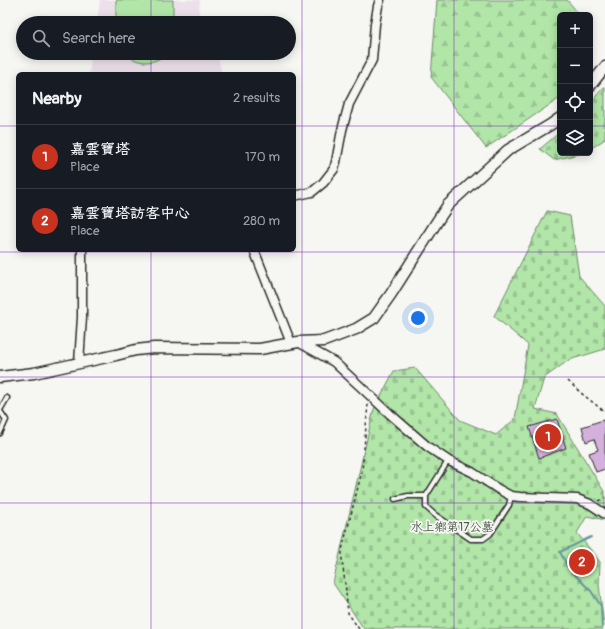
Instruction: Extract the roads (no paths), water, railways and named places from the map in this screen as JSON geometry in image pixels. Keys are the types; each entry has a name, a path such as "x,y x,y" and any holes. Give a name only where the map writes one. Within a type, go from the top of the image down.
{"street":[{"path":"296,196 312,192 323,183 334,169 349,104 372,60 374,24 380,0"},
{"path":"592,84 605,67"},
{"path":"0,377 34,373 116,356 136,350 154,348 260,349 294,343 324,341 356,329 374,318 448,205 508,150 557,120"},
{"path":"79,363 82,317 82,252"},
{"path":"255,252 294,343 334,362 428,447 511,496 577,499 590,504 605,514"}],"lane":[{"path":"0,433 6,420 0,411 7,398"},
{"path":"448,460 426,496 426,506 436,515 471,539 483,539 490,534 509,505 511,496"},
{"path":"395,499 408,496 426,496"}],"waterway":[{"path":"591,537 560,552 569,569 591,591 601,606 602,629"}],"place":[{"name":"嘉雲寶塔","path":"548,437"},
{"name":"嘉雲寶塔訪客中心","path":"582,562"}],"park label":[{"name":"水上鄉第17公墓","path":"452,527"}]}
